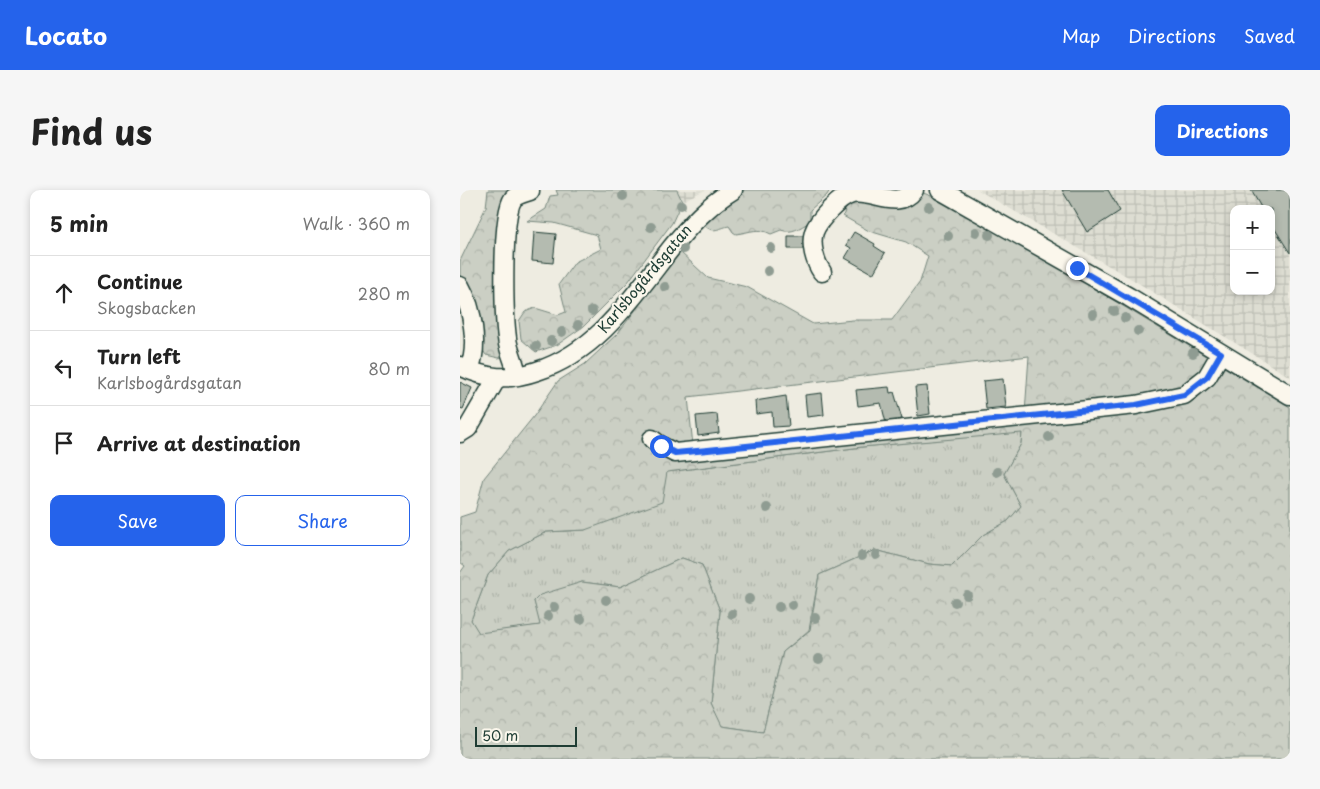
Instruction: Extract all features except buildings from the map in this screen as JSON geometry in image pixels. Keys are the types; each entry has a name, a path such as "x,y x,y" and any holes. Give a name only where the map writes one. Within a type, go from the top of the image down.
{"street":[{"path":"517,376 516,364 507,340 504,273 509,213 513,200 520,194 530,190"},
{"name":"Karlsbogårdsgatan","path":"464,368 497,378 517,376 553,366 583,348 608,326 628,304 695,219 720,197 733,190"},
{"path":"822,272 816,264 814,232 840,199 853,194 898,199 911,194 914,190"},
{"path":"940,190 1129,297 1290,395"},
{"path":"460,286 470,316 474,342 474,354 464,368"},
{"path":"652,439 675,453 1136,405 1184,395 1207,377 1221,353"},
{"path":"460,433 468,428 497,378"}],"shaded area":[{"path":"677,190 705,190 682,201"},
{"path":"978,190 1290,190 1290,377 1135,281"}],"green space":[{"path":"488,190 506,190 501,209 498,250 500,292 507,354 499,358 486,355 480,346 472,302 460,276 460,261 486,207"},
{"path":"556,190 677,190 682,201 672,223 628,282 584,326 557,345 536,352 521,339 519,321 525,312 535,308 558,315 566,312 559,284 575,262 601,249 597,235 554,223 527,221 546,209 550,196 558,195"},
{"path":"745,190 830,190 810,210 810,222 792,231 781,230 771,234 758,230 736,234 729,226 713,230 704,225 723,205"},
{"path":"853,190 916,190 961,208 1290,407 1290,759 460,759 460,573 465,566 460,562 460,517 475,512 484,478 534,416 558,381 585,364 618,333 680,252 708,278 747,287 813,324 853,320 892,320 920,282 928,256 906,242 869,231 843,216","holes":["1029,356 1025,413 693,446 688,397","1022,433 1021,444 1004,474 1021,506 1008,521 983,535 952,566 929,564 875,550 819,575 810,630 783,652 763,732 722,726 711,703 720,611 702,565 682,558 620,587 582,582 540,595 534,601 540,625 479,633 471,620 488,575 509,551 546,532 585,530 662,502 667,472 862,447"]},
{"path":"1022,432 1021,444 1004,474 1021,506 1008,521 983,535 952,566 929,564 875,550 819,575 809,630 783,652 763,732 721,726 711,703 720,611 702,565 682,558 620,587 582,582 534,601 541,625 478,634 471,620 488,575 509,551 546,532 585,530 667,472 862,447"}],"route":[{"path":"661,446 675,453 1136,405 1184,395 1207,377 1221,353 1077,268"}]}
